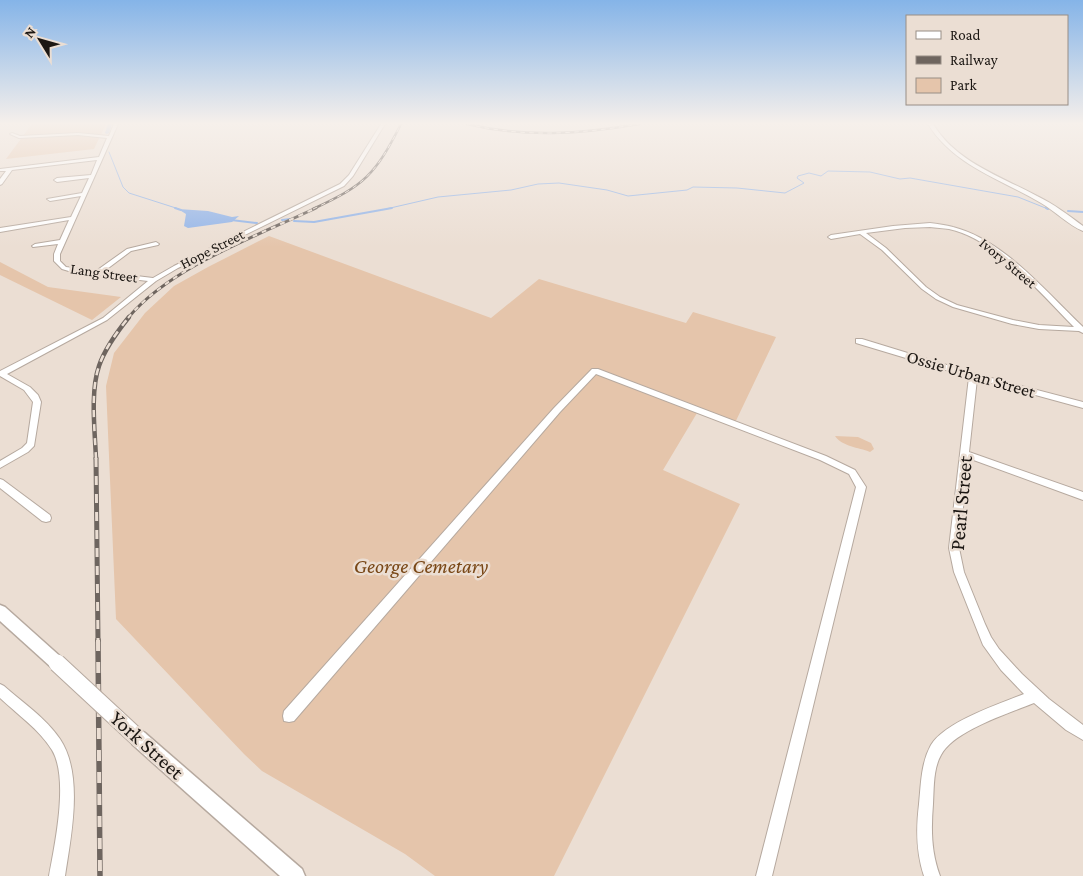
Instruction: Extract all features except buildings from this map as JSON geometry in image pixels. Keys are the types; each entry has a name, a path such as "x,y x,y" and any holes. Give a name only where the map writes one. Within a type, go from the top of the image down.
{"main road":[{"name":"York Street","path":"0,612 139,740 295,876"}],"street":[{"path":"0,170 44,165"},
{"name":"Lang Street","path":"97,165 62,242 56,261 60,265 72,270 154,280"},
{"name":"Hope Street","path":"0,373 105,319 154,280 198,255 342,185 351,176 358,165"},
{"path":"976,165 1046,204 1083,230"},
{"path":"0,183 10,169"},
{"path":"57,180 92,176"},
{"path":"50,199 84,194"},
{"path":"0,230 74,218"},
{"name":"Ivory Street","path":"831,237 931,225 955,228 974,235 989,243 1082,330"},
{"name":"Ivory Street","path":"862,232 884,248 924,288 938,298 955,306 1012,322 1039,327 1082,330"},
{"path":"35,246 62,242"},
{"path":"97,273 129,250 156,244"},
{"name":"Ossie Urban Street","path":"859,341 973,376 1083,405"},
{"path":"289,716 556,410 595,371 824,458 852,472 861,487 764,876"},
{"path":"0,373 29,390 38,402 31,444 25,450 0,465"},
{"name":"Pearl Street","path":"973,376 966,454 954,548 957,567 988,641 996,654 1035,696 1068,724 1083,733"},
{"path":"966,454 1083,496"},
{"path":"0,483 46,518"},
{"path":"0,690 46,733 61,755 65,774 65,810 57,876"},
{"path":"932,876 926,863 923,836 929,775 932,760 938,746 950,734 1035,696"}],"green space":[{"name":"George Cemetary","path":"269,236 491,318 539,279 686,323 693,312 776,337 733,427 697,413 663,470 740,504 554,876 435,876 405,854 262,771 116,619 106,386 114,353 145,313 174,286"},
{"path":"0,262 48,287 121,297 92,320 0,275"},
{"path":"835,436 858,437 871,443 874,449 870,452 851,446 838,440"}],"water":[{"path":"178,209 208,211 232,217 239,216 232,222 188,228 184,226 186,214"}],"waterway":[{"path":"114,165 123,187 129,193 179,209"},
{"path":"386,209 438,197 559,183 607,190 628,196 687,190 693,187 737,188 785,193 804,183 797,178 798,176 809,173 821,176 828,171 870,172 900,179 910,178 1018,197 1048,209 1046,208"},
{"path":"175,208 181,210"},
{"path":"294,221 314,222 392,208"},
{"path":"1068,211 1083,212"},
{"path":"282,220 290,219"},
{"path":"231,220 257,223"}],"railway":[{"path":"313,209 331,201 357,185 367,177 377,165"},
{"path":"129,317 167,283 190,268 316,208"},
{"path":"96,459 94,412 96,376 108,347 129,317"},
{"path":"96,458 98,641"},
{"path":"98,640 100,876"}]}
